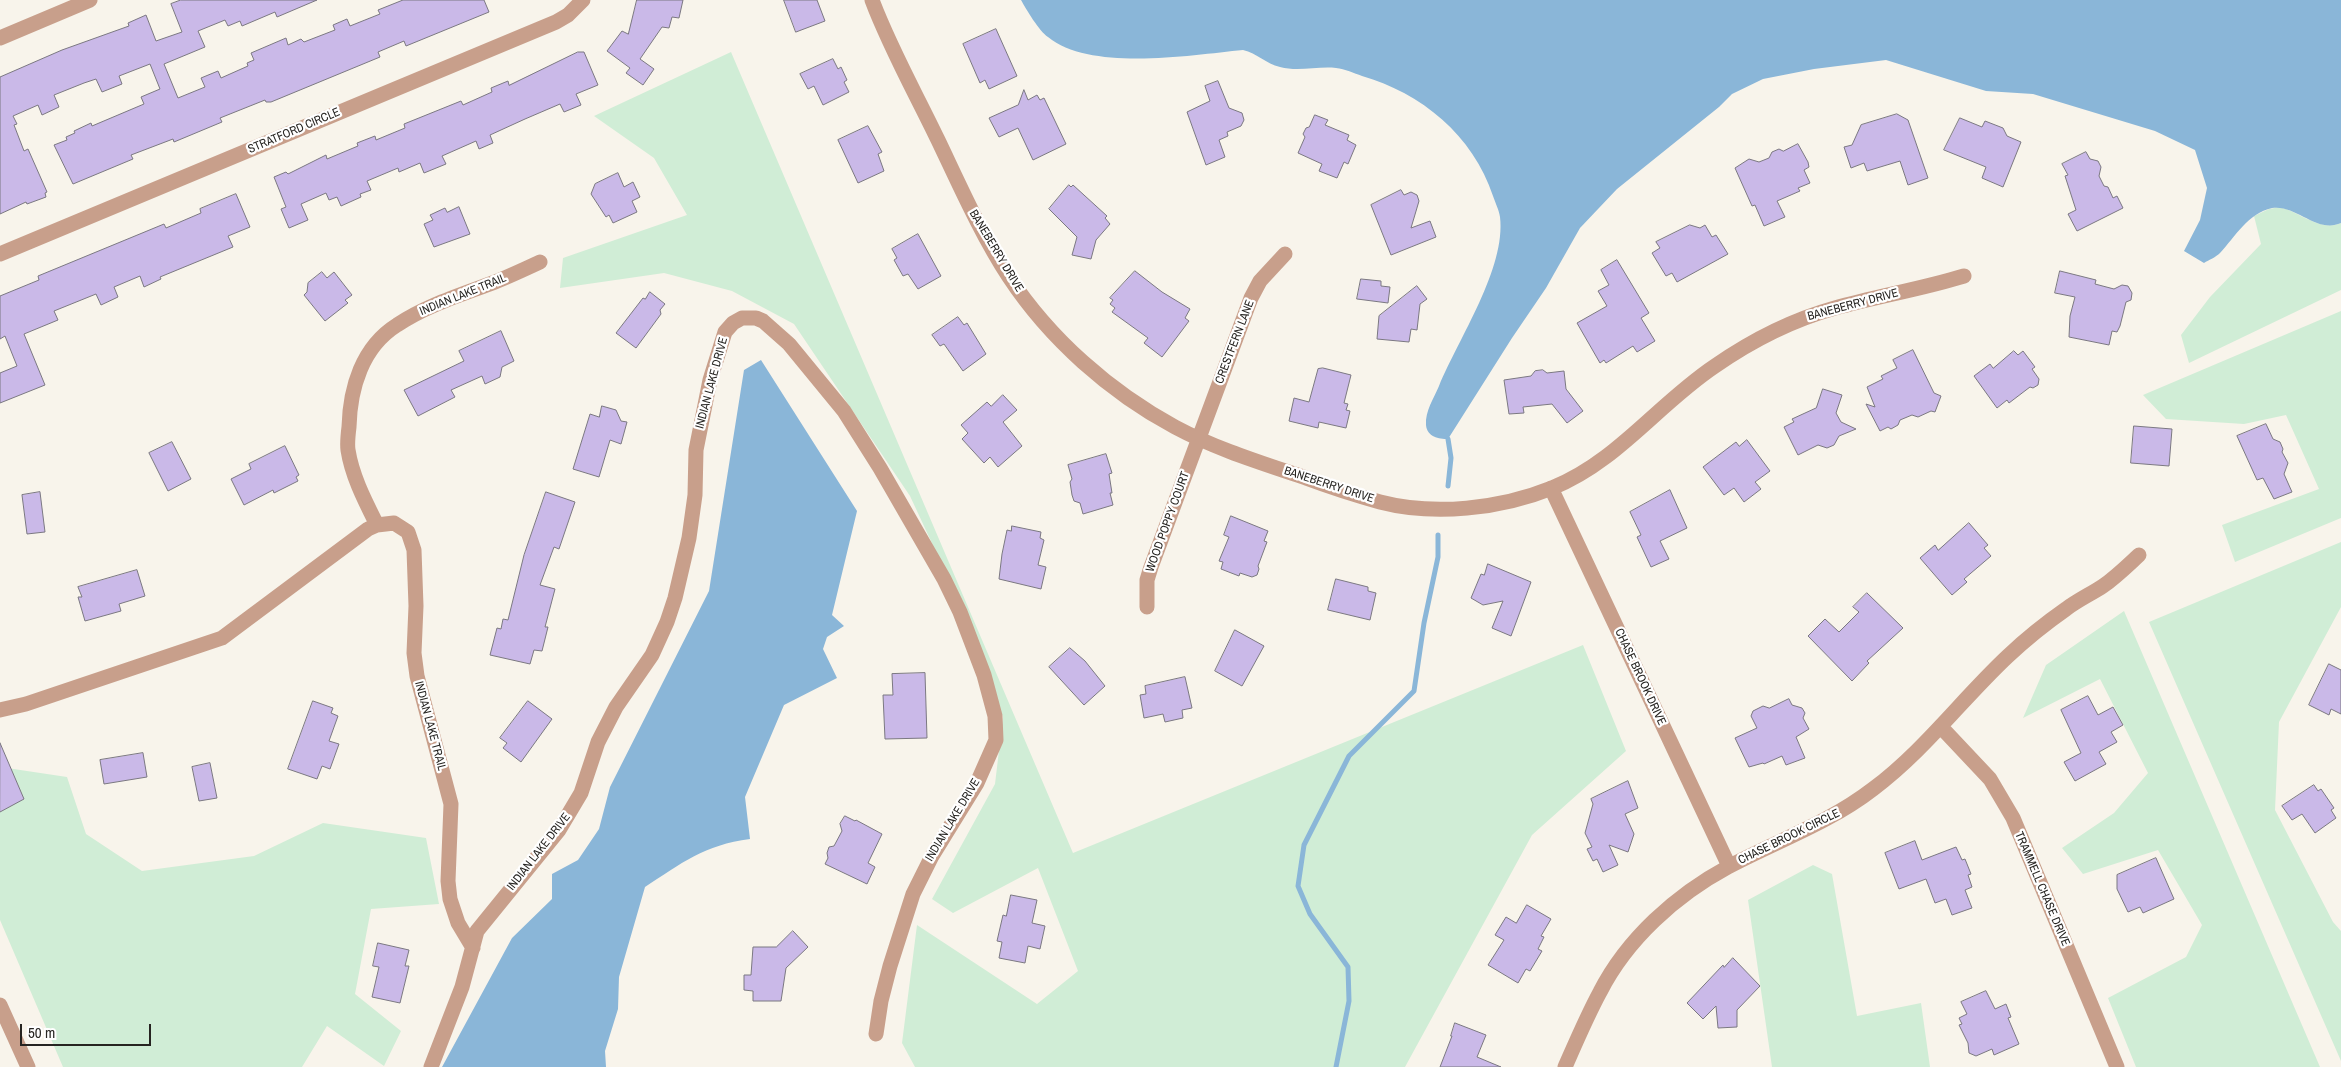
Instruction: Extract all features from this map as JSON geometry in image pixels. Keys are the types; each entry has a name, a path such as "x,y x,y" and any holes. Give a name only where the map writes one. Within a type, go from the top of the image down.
{"street":[{"path":"0,38 90,0"},
{"name":"STRATFORD CIRCLE","path":"0,254 556,22 568,15 583,0"},
{"name":"BANEBERRY DRIVE","path":"872,0 971,209 995,254 1023,296 1073,351 1114,388 1140,406 1198,438 1326,485 1381,502 1424,509 1473,507 1520,498 1551,488 1577,476 1596,464 1628,441 1679,394 1712,367 1765,336 1792,323 1831,309 1930,286 1964,276"},
{"name":"CRESTFERN LANE","path":"1198,438 1251,298 1260,281 1284,254"},
{"name":"INDIAN LAKE TRAIL","path":"473,948 458,923 450,899 448,881 450,804 417,676 414,653 416,606 414,550 408,532 404,528 394,523 377,525 361,494 348,450 349,408 356,376 368,354 381,337 396,325 428,307 498,281 540,262"},
{"name":"INDIAN LAKE DRIVE","path":"431,1067 453,1013 477,930 559,830 571,812 581,793 598,742 616,707 652,655 664,630 675,598 689,538 694,496 696,450 710,380 725,332 733,323 742,318 756,318 763,321 789,344 844,411 880,468 944,579 960,612 984,675 995,716 996,740 976,783 932,856 913,894 890,966 881,1001 876,1034"},
{"name":"WOOD POPPY COURT","path":"1147,607 1147,580 1198,438"},
{"name":"CHASE BROOK DRIVE","path":"1551,488 1729,866"},
{"path":"0,710 26,704 222,638 368,529 377,525"},
{"name":"CHASE BROOK CIRCLE","path":"1565,1067 1600,991 1634,943 1672,904 1702,882 1729,866 1840,813 1895,771 2035,632 2068,607 2102,586 2139,555"},
{"name":"TRAMMELL CHASE DRIVE","path":"1941,727 1990,779 2013,818 2116,1067"},
{"path":"0,1005 28,1067"}],"green space":[{"path":"731,52 1073,853 1583,645 1626,751 1532,835 1405,1067 915,1067 902,1043 917,925 1037,1004 1078,971 1038,868 953,913 932,899 995,784 1003,717 957,597 910,496 794,324 732,291 664,273 560,288 563,258 687,215 654,158 594,116"},
{"path":"2280,207 2318,223 2333,225 2341,223 2341,290 2189,363 2181,335 2210,297 2261,244 2254,216 2269,209"},
{"path":"2341,311 2341,518 2235,562 2222,525 2319,489 2286,415 2244,424 2166,419 2143,395"},
{"path":"2341,542 2341,607 2279,722 2275,810 2333,922 2341,931 2341,1061 2149,622"},
{"path":"2124,611 2320,1067 2136,1067 2108,998 2186,957 2202,925 2158,850 2083,874 2062,848 2114,813 2148,773 2100,679 2023,718 2046,665"},
{"path":"7,768 67,777 86,834 142,871 254,856 323,823 426,838 439,904 371,909 355,994 401,1031 384,1066 327,1026 302,1067 63,1067 0,920 0,769"},
{"path":"1813,865 1832,874 1857,1016 1921,1003 1930,1067 1772,1067 1748,900"}],"water":[{"path":"1021,0 2341,0 2341,223 2323,225 2290,210 2272,208 2263,211 2249,220 2220,253 2204,263 2184,251 2200,220 2207,188 2195,150 2155,131 2033,94 1986,91 1886,60 1814,69 1763,79 1732,94 1719,107 1617,189 1580,228 1546,288 1448,439 1434,437 1426,425 1428,410 1489,280 1500,237 1500,217 1484,174 1458,136 1424,105 1405,93 1343,69 1301,69 1275,66 1243,50 1142,59 1115,58 1067,48 1044,34"},
{"path":"761,360 857,511 832,615 844,626 827,637 823,649 837,678 784,705 745,797 750,839 706,850 645,887 619,977 618,1009 605,1051 606,1067 442,1067 512,938 552,899 552,874 578,860 599,829 610,787 709,591 744,370"}],"building":[{"path":"181,0 317,0 277,17 275,12 242,26 240,21 228,26 225,20 198,31 205,47 164,64 178,98 205,87 201,78 218,71 221,78 248,66 247,63 254,60 251,53 286,38 288,45 301,39 304,42 335,30 333,25 347,19 350,26 380,14 378,10 403,0 484,0 489,12 406,46 404,41 378,52 380,57 271,102 266,102 265,100 220,118 222,122 174,142 173,139 131,155 133,159 73,184 54,145 67,140 66,137 75,133 74,131 91,123 92,126 144,104 141,97 160,89 150,64 119,76 122,84 102,92 96,79 54,95 59,107 42,115 38,105 13,116 17,124 14,125 24,151 28,149 47,192 45,193 46,197 27,204 26,202 0,214 0,77 62,50 129,26 128,23 146,15 156,41 182,32 171,4"},
{"path":"637,0 683,0 679,18 672,17 669,28 662,27 640,59 654,69 643,85 626,73 630,68 607,51 622,31 628,34"},
{"path":"784,0 817,0 825,21 796,32"},
{"path":"996,29 1017,76 989,89 985,80 980,83 963,44"},
{"path":"578,52 584,52 598,85 576,94 581,105 564,112 560,104 525,119 490,135 493,143 479,149 476,141 442,156 446,164 424,173 420,163 399,172 398,168 367,181 371,190 360,194 361,197 341,206 337,197 329,200 326,193 301,204 308,220 289,228 281,209 286,207 274,177 286,172 288,174 326,155 327,159 358,146 357,143 375,136 376,140 405,128 404,124 461,101 463,105 492,92 491,88 508,81 509,85"},
{"path":"833,59 838,69 841,67 847,80 844,82 849,92 823,105 814,86 808,89 800,74"},
{"path":"1218,81 1229,108 1242,113 1244,120 1241,126 1227,132 1228,136 1219,140 1225,157 1206,165 1187,112 1210,101 1205,86"},
{"path":"1024,90 1028,100 1037,95 1040,100 1044,98 1066,144 1033,160 1018,128 999,137 989,118 1018,105"},
{"path":"1897,114 1908,120 1928,178 1908,185 1900,161 1867,171 1864,163 1851,168 1844,147 1852,145 1861,125"},
{"path":"1315,115 1328,120 1325,125 1349,135 1347,140 1356,145 1348,164 1344,162 1337,178 1319,171 1322,164 1298,153 1305,137 1303,134"},
{"path":"1960,118 1982,127 1985,121 2003,128 2007,136 2021,142 2003,187 1982,178 1986,167 1944,150"},
{"path":"868,126 882,152 878,154 884,171 858,183 838,140"},
{"path":"1798,144 1808,162 1809,167 1804,170 1810,183 1798,188 1800,191 1777,201 1785,217 1764,226 1755,205 1752,206 1735,168 1749,159 1759,162 1769,158 1772,152 1779,149 1783,151"},
{"path":"2086,152 2090,159 2098,161 2101,167 2099,176 2104,186 2108,187 2113,198 2117,196 2123,208 2077,231 2068,214 2076,210 2065,176 2068,175 2062,164"},
{"path":"618,173 624,187 633,182 640,197 632,201 637,212 613,223 609,215 606,217 591,194 595,184"},
{"path":"1069,185 1071,187 1073,185 1107,216 1105,218 1110,224 1096,240 1091,259 1072,255 1077,237 1049,209"},
{"path":"1401,190 1404,195 1411,192 1417,195 1419,201 1411,228 1430,221 1436,237 1391,255 1371,205"},
{"path":"236,194 250,227 228,236 233,247 160,277 161,279 144,287 140,276 114,287 118,297 101,305 96,294 54,311 58,320 24,334 45,385 0,403 0,373 17,366 5,336 0,339 0,296 39,280 38,276 164,224 166,228 201,213 200,209"},
{"path":"459,207 470,234 434,247 424,224 433,220 430,215 445,208 447,212"},
{"path":"1690,225 1700,228 1705,225 1712,237 1716,235 1728,254 1677,282 1672,273 1666,276 1652,253 1660,248 1656,242"},
{"path":"918,234 941,276 918,289 908,274 903,276 894,260 897,258 892,249"},
{"path":"1617,260 1649,313 1641,318 1655,341 1637,352 1633,346 1606,363 1604,360 1600,363 1577,323 1607,306 1598,291 1609,285 1601,270"},
{"path":"1135,271 1162,292 1190,309 1185,318 1189,321 1162,357 1144,343 1148,338 1112,312 1115,308 1110,304 1113,300 1110,298"},
{"path":"2060,271 2096,280 2095,284 2114,289 2122,285 2128,286 2132,293 2131,300 2126,302 2120,326 2117,332 2112,331 2109,345 2069,337 2070,316 2075,297 2055,293"},
{"path":"322,272 327,278 334,272 352,295 345,300 348,303 325,321 304,295 307,292 308,283"},
{"path":"1361,279 1381,281 1381,286 1390,287 1388,303 1357,299"},
{"path":"1417,286 1427,299 1420,304 1417,330 1411,329 1409,342 1377,339 1379,316"},
{"path":"650,292 665,304 660,310 661,314 636,348 616,333 643,298 645,299"},
{"path":"958,317 964,325 967,323 986,354 963,371 944,344 940,346 932,335"},
{"path":"501,331 514,361 502,367 500,377 485,384 482,376 451,390 455,397 418,416 404,390 464,361 459,351"},
{"path":"1913,350 1934,393 1941,396 1935,412 1931,411 1918,417 1912,415 1900,420 1898,425 1891,429 1888,427 1880,431 1866,404 1875,407 1867,387 1883,379 1881,376 1897,368 1893,360"},
{"path":"2014,351 2018,355 2023,351 2035,367 2032,369 2039,379 2038,385 2033,388 2030,387 2009,403 2007,400 1997,408 1974,376 1990,364 1993,368"},
{"path":"1323,368 1351,375 1344,403 1348,404 1346,410 1350,411 1346,428 1319,422 1318,428 1289,421 1294,398 1309,402 1318,369"},
{"path":"1543,370 1547,373 1564,371 1566,389 1583,411 1567,423 1552,404 1523,407 1524,413 1509,414 1504,380 1531,376 1535,371"},
{"path":"1823,389 1842,395 1836,413 1841,422 1856,429 1839,436 1834,445 1827,448 1818,445 1798,455 1784,427 1794,422 1792,419 1816,408"},
{"path":"1003,395 1017,410 1003,422 1022,446 998,467 990,457 984,463 962,439 968,433 961,425 987,402 991,406"},
{"path":"602,406 616,410 621,421 627,422 621,444 610,440 599,477 573,469 590,414 599,417"},
{"path":"2266,424 2273,439 2280,442 2283,449 2282,452 2288,463 2284,474 2292,492 2274,499 2263,478 2257,480 2237,436"},
{"path":"2134,426 2172,429 2169,466 2131,463"},
{"path":"1747,440 1770,471 1755,482 1761,489 1744,502 1734,488 1724,495 1703,467 1736,442 1739,446"},
{"path":"172,442 191,479 168,491 149,453"},
{"path":"285,446 299,475 296,477 298,481 274,493 273,490 244,505 231,479 251,469 249,464"},
{"path":"1106,454 1112,473 1109,474 1113,505 1083,514 1080,503 1074,501 1072,495 1070,482 1072,479 1068,465"},
{"path":"1670,490 1687,528 1660,541 1669,559 1651,567 1637,537 1641,535 1630,512"},
{"path":"40,492 45,532 27,534 22,495"},
{"path":"546,492 575,502 559,549 554,547 540,585 555,589 545,627 548,627 542,651 534,650 530,664 490,655 497,628 501,629 503,619 508,620 524,555"},
{"path":"1231,516 1268,531 1264,541 1267,542 1258,566 1257,575 1252,577 1240,573 1239,576 1221,569 1223,562 1219,561 1229,537 1224,535"},
{"path":"1969,523 1988,545 1984,548 1991,556 1964,579 1967,582 1952,595 1920,558 1935,545 1938,550"},
{"path":"1012,526 1041,532 1040,538 1044,540 1038,565 1046,567 1041,589 999,579 1007,530 1011,531"},
{"path":"1488,564 1531,582 1511,636 1492,628 1503,601 1483,605 1471,598 1481,574 1484,575"},
{"path":"137,570 145,596 119,604 121,611 85,621 78,597 82,597 78,587"},
{"path":"1336,579 1368,587 1368,591 1376,593 1370,620 1328,610"},
{"path":"1867,593 1903,628 1867,661 1869,663 1852,681 1808,636 1825,619 1839,632 1859,612 1853,607"},
{"path":"1235,630 1264,646 1242,686 1215,671"},
{"path":"1070,648 1085,661 1105,686 1084,705 1049,667"},
{"path":"2329,664 2341,670 2341,714 2331,709 2329,715 2309,705"},
{"path":"925,673 927,738 885,739 883,695 893,695 892,674"},
{"path":"1185,677 1192,708 1182,710 1183,718 1165,722 1163,714 1144,718 1140,695 1146,694 1145,686"},
{"path":"2088,696 2098,715 2113,707 2123,725 2111,732 2117,742 2099,752 2106,764 2075,781 2064,762 2081,753 2061,710"},
{"path":"1789,699 1792,705 1802,708 1805,713 1803,718 1809,729 1796,737 1805,758 1786,765 1782,756 1764,764 1749,767 1735,738 1757,728 1751,716 1753,711 1763,706 1769,708"},
{"path":"313,701 333,708 331,713 338,716 329,741 339,744 330,769 322,766 317,779 288,769"},
{"path":"528,701 552,719 521,762 503,748 507,743 500,738"},
{"path":"0,743 24,799 0,812"},
{"path":"143,753 147,777 104,784 100,760"},
{"path":"210,763 217,798 199,801 192,767"},
{"path":"1628,781 1638,808 1625,814 1634,834 1628,852 1609,845 1618,865 1603,872 1597,859 1593,861 1587,849 1592,847 1585,833 1593,804 1591,799"},
{"path":"2314,785 2318,791 2321,789 2334,808 2331,810 2336,818 2315,833 2302,814 2292,820 2282,806"},
{"path":"845,816 882,834 868,863 875,867 867,884 825,864 828,858 829,847 834,846 842,831 840,824"},
{"path":"1915,841 1922,860 1956,847 1962,860 1965,859 1971,874 1968,875 1972,887 1965,890 1972,908 1952,915 1946,899 1935,903 1926,879 1899,889 1885,853"},
{"path":"2156,858 2174,899 2143,913 2140,907 2128,912 2117,889 2117,875"},
{"path":"1011,895 1037,900 1032,923 1045,926 1040,949 1028,946 1025,963 999,958 1002,942 997,941 1003,915 1006,916"},
{"path":"1527,905 1551,919 1541,936 1544,937 1538,949 1542,951 1530,971 1526,969 1518,983 1488,965 1504,940 1495,935 1506,917 1516,923"},
{"path":"793,931 808,947 786,968 781,1001 753,1001 753,991 744,990 744,975 751,975 753,947 776,947"},
{"path":"378,943 409,950 405,966 409,966 400,1003 372,997 379,967 373,966"},
{"path":"1733,958 1760,986 1737,1010 1737,1027 1718,1028 1716,1006 1703,1019 1687,1003 1723,965 1724,967"},
{"path":"1986,991 1995,1009 2006,1004 2011,1017 2008,1018 2019,1044 1994,1055 1992,1049 1976,1056 1969,1053 1968,1043 1959,1025 1962,1024 1959,1018 1967,1014 1961,1002"},
{"path":"1455,1023 1486,1035 1477,1057 1501,1067 1440,1067"}],"waterway":[{"path":"1448,439 1451,458 1448,486"},
{"path":"1336,1067 1349,1001 1348,967 1310,914 1298,886 1304,845 1349,756 1414,691 1424,623 1438,557 1438,535"}]}
